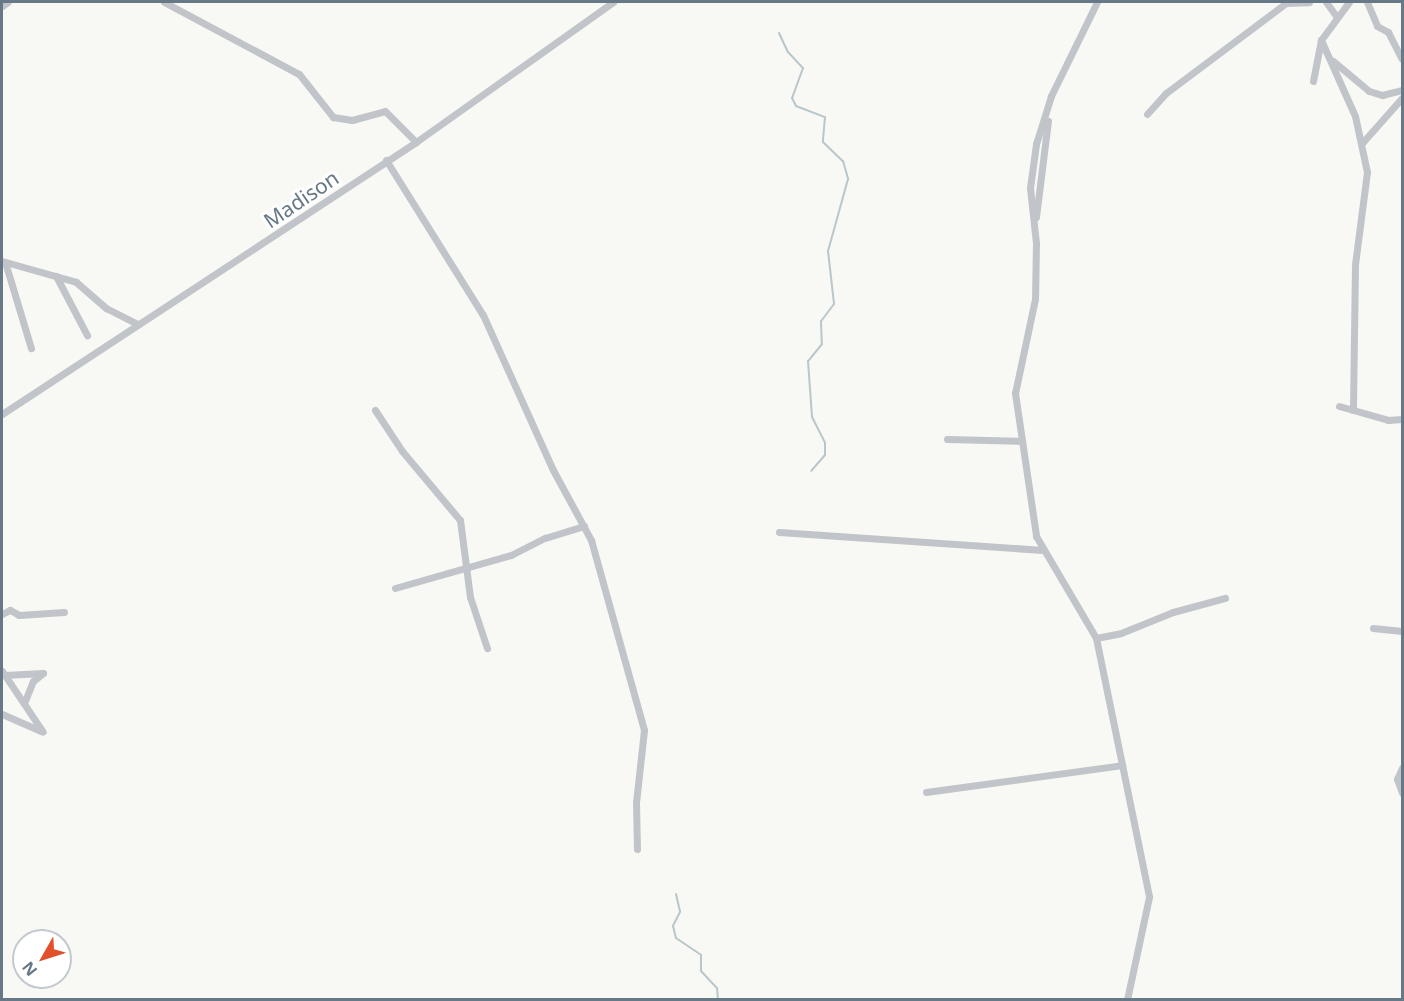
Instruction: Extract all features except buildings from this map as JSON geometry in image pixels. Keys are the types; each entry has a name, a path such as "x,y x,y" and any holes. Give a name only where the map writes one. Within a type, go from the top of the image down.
{"street":[{"path":"2,6 8,2"},
{"path":"164,2 299,74 333,117 352,120 385,111 416,142"},
{"name":"Madison","path":"2,414 416,142 613,2"},
{"path":"1097,2 1080,29 1048,103 1036,144 1030,188 1034,225 1035,298 1015,393 1027,492 1042,550 1061,574 1096,638 1149,897 1127,999"},
{"path":"1147,114 1166,93 1286,2 1309,2"},
{"path":"1326,2 1336,16"},
{"path":"1313,81 1321,40 1336,16 1349,2"},
{"path":"1367,3 1377,26 1388,32 1402,59"},
{"path":"1321,40 1348,106 1355,116 1367,172 1355,265 1353,410"},
{"path":"1330,58 1370,91 1382,95 1402,90"},
{"path":"1362,143 1402,98"},
{"path":"386,160 483,315 553,470 584,526 644,730 636,802 637,849"},
{"path":"3,262 76,282 106,308 137,324"},
{"path":"3,262 31,348"},
{"path":"56,276 87,335"},
{"path":"1339,406 1388,420 1402,419"},
{"path":"375,410 402,451 460,520 470,597 487,648"},
{"path":"947,439 1022,441"},
{"path":"395,588 467,569 584,526"},
{"path":"779,532 1042,550"},
{"path":"1096,638 1121,633 1173,612 1225,598"},
{"path":"2,614 10,610 19,615 64,612"},
{"path":"1373,628 1402,631"},
{"path":"2,714 43,732 3,673"},
{"path":"3,673 43,673 33,681 24,703"},
{"path":"926,792 1122,765"},
{"path":"1402,768 1397,779 1402,793"}],"waterway":[{"path":"779,33 788,52 803,68 792,98 796,106 825,117 823,142 843,161 848,179 828,251 834,304 821,321 822,344 808,361 812,417 825,443 825,455 811,471"},
{"path":"676,894 680,912 673,926 676,938 701,955 701,971 717,988 718,1000"}]}
